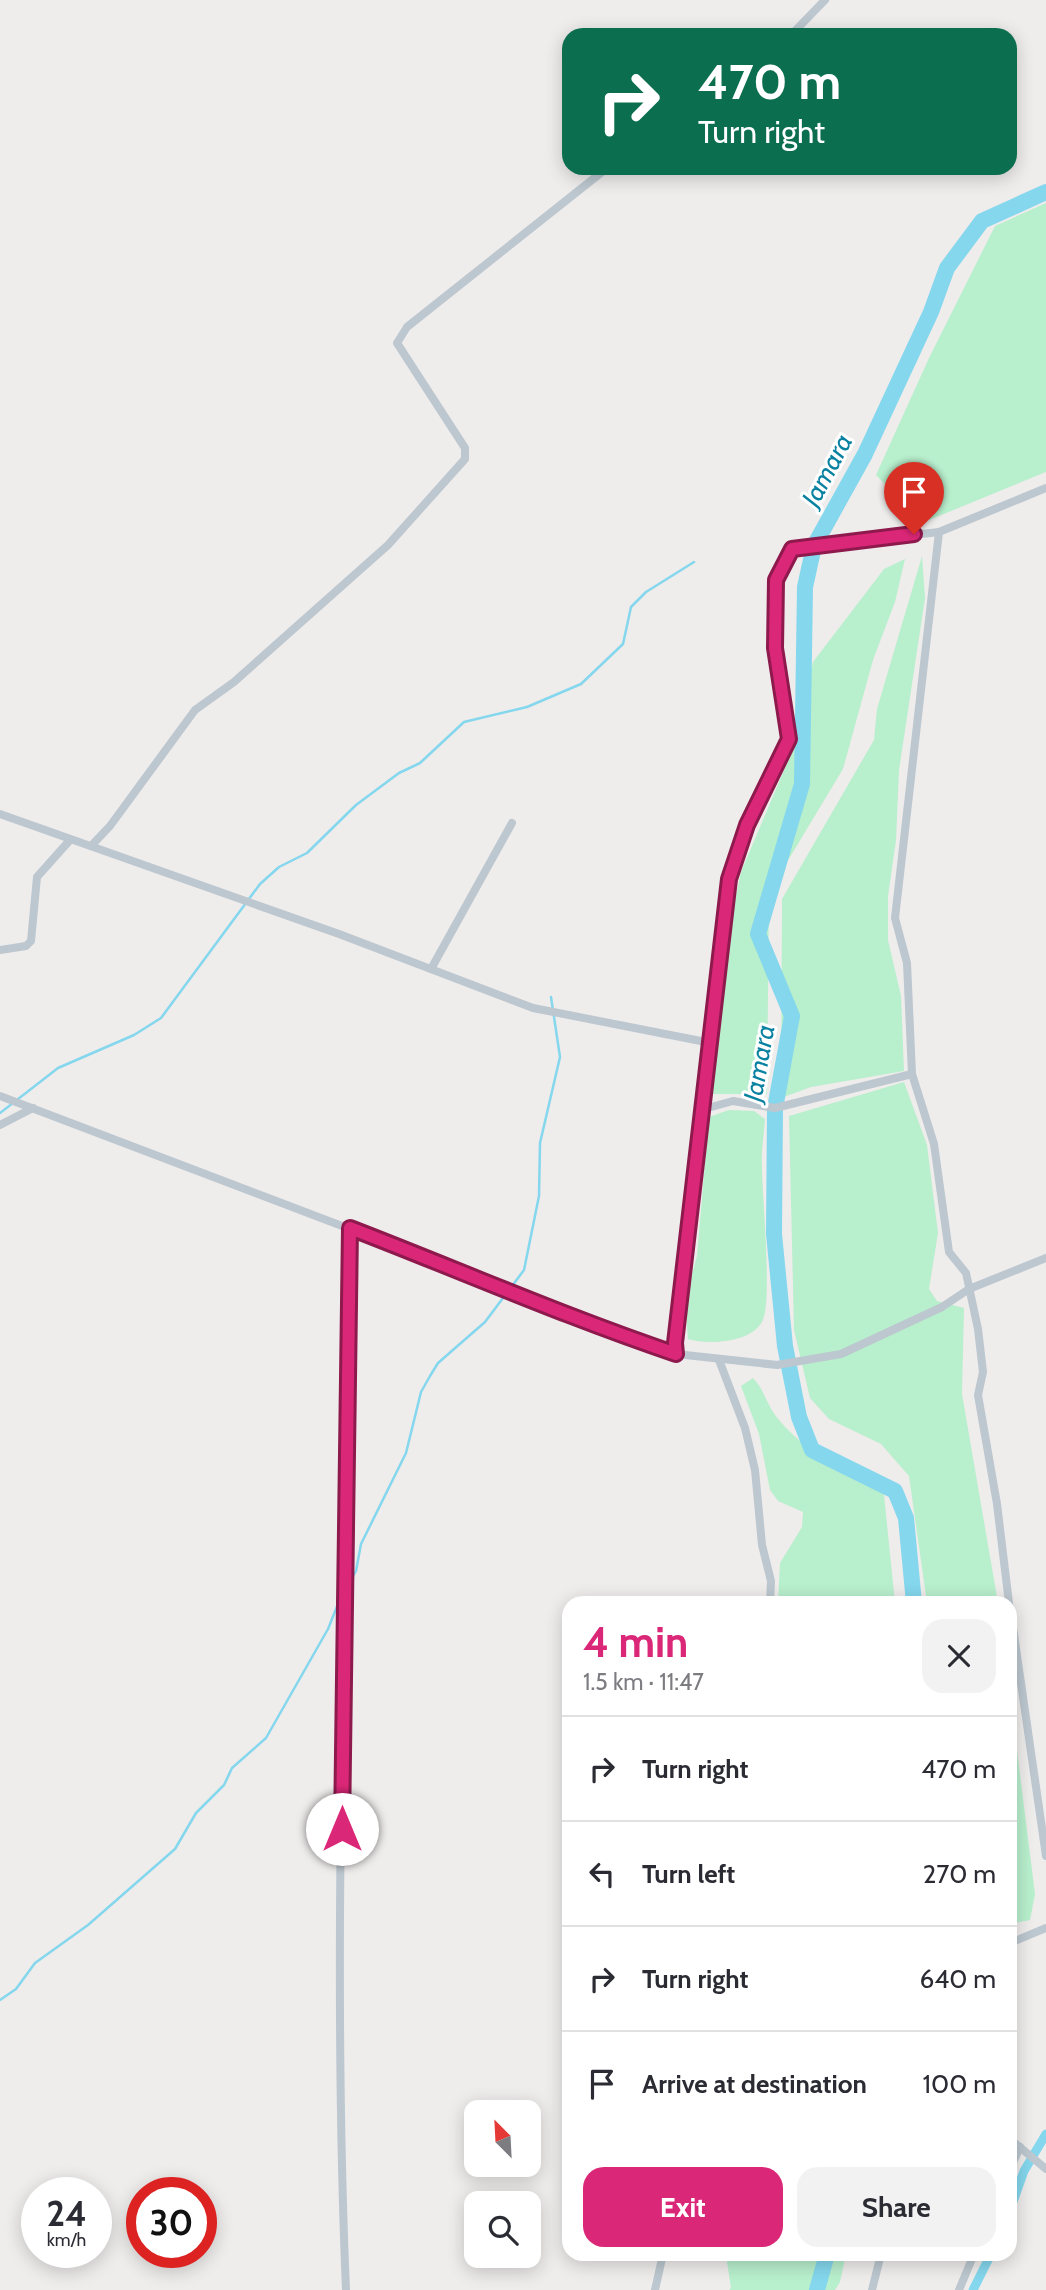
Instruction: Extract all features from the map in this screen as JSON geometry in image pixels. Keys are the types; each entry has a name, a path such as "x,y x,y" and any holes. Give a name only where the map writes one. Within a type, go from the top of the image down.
{"street":[{"path":"797,28 825,0"},
{"path":"91,846 110,826 195,710 234,682 388,545 465,459 465,448 397,343 407,327 598,175"},
{"path":"676,1354 675,1343 729,879 747,825 789,739 775,648 776,580 792,549 939,532 1046,488"},
{"path":"939,532 895,918 907,963 912,1074 934,1144 949,1252 966,1273 978,1329 983,1372 978,1395 997,1504 1008,1596"},
{"path":"0,814 56,832 70,841 91,846 533,1008 711,1042"},
{"path":"431,969 512,823"},
{"path":"0,950 26,946 31,941 37,877 70,841"},
{"path":"704,1110 733,1101 775,1108 912,1074"},
{"path":"0,1096 513,1291 598,1328 676,1354 776,1365 841,1354 942,1307 969,1289 1046,1258"},
{"path":"0,1125 33,1108"},
{"path":"346,2290 340,2165 342,1717 349,1473 350,1228"},
{"path":"719,1360 745,1428 755,1470 762,1545 771,1581 770,1596"},
{"path":"1017,1659 1046,1856"},
{"path":"1017,1941 1046,1928"},
{"path":"1017,2145 1046,2169"},
{"path":"1017,2154 1020,2147"},
{"path":"655,2290 661,2261"},
{"path":"872,2290 879,2261"},
{"path":"959,2290 971,2261"}],"green space":[{"path":"1046,203 1046,472 922,523 876,475 929,358 995,226"},
{"path":"922,556 925,598 899,770 896,840 888,896 888,940 901,996 904,1071 811,1087 781,1098 782,899 874,740 877,709"},
{"path":"905,559 895,602 873,660 843,769 769,892 767,1094 711,1094 731,920 741,872 790,756 813,662 884,569"},
{"path":"904,1082 927,1145 938,1233 929,1289 937,1301 964,1308 962,1394 997,1596 926,1596 909,1476 881,1444 829,1419 810,1398 794,1330 789,1116"},
{"path":"729,1110 754,1111 765,1119 762,1161 767,1272 765,1311 762,1322 756,1329 739,1338 717,1342 696,1341 688,1339 685,1299 697,1256 709,1117"},
{"path":"753,1378 775,1415 797,1438 838,1466 883,1485 894,1596 778,1596 780,1563 802,1527 803,1512 778,1501 770,1490 759,1434 741,1386"},
{"path":"1017,1751 1035,1894 1030,1920 1017,1923"},
{"path":"844,2261 840,2282 835,2290 729,2290 731,2288 727,2262"}],"waterway":[{"name":"Jamara","path":"913,1596 906,1518 895,1491 812,1450 799,1417 785,1346 774,1234 775,1108 792,1016 758,934 802,784 805,587 814,546 865,454 931,312 947,268 982,221 1046,192"},
{"path":"0,1113 58,1068 134,1035 161,1018 260,884 279,867 307,853 356,805 399,773 420,763 464,722 527,707 581,684 623,644 631,607 646,592 694,562"},
{"path":"348,1585 356,1571 361,1544 406,1453 421,1392 438,1363 485,1322 524,1270 539,1196 540,1143 560,1057 551,997"},
{"path":"0,2000 16,1989 35,1963 88,1925 175,1849 196,1813 224,1785 232,1768 266,1738 328,1629 342,1594"},
{"path":"1017,2190 1024,2171 1046,2134"},
{"name":"Jamara","path":"817,2290 825,2261"},
{"path":"973,2290 988,2261"}],"route":[{"path":"342,1829 342,1717 349,1473 350,1228 513,1291 598,1328 676,1354 675,1343 729,879 747,825 789,739 775,648 776,580 792,549 806,545 914,534"}]}
